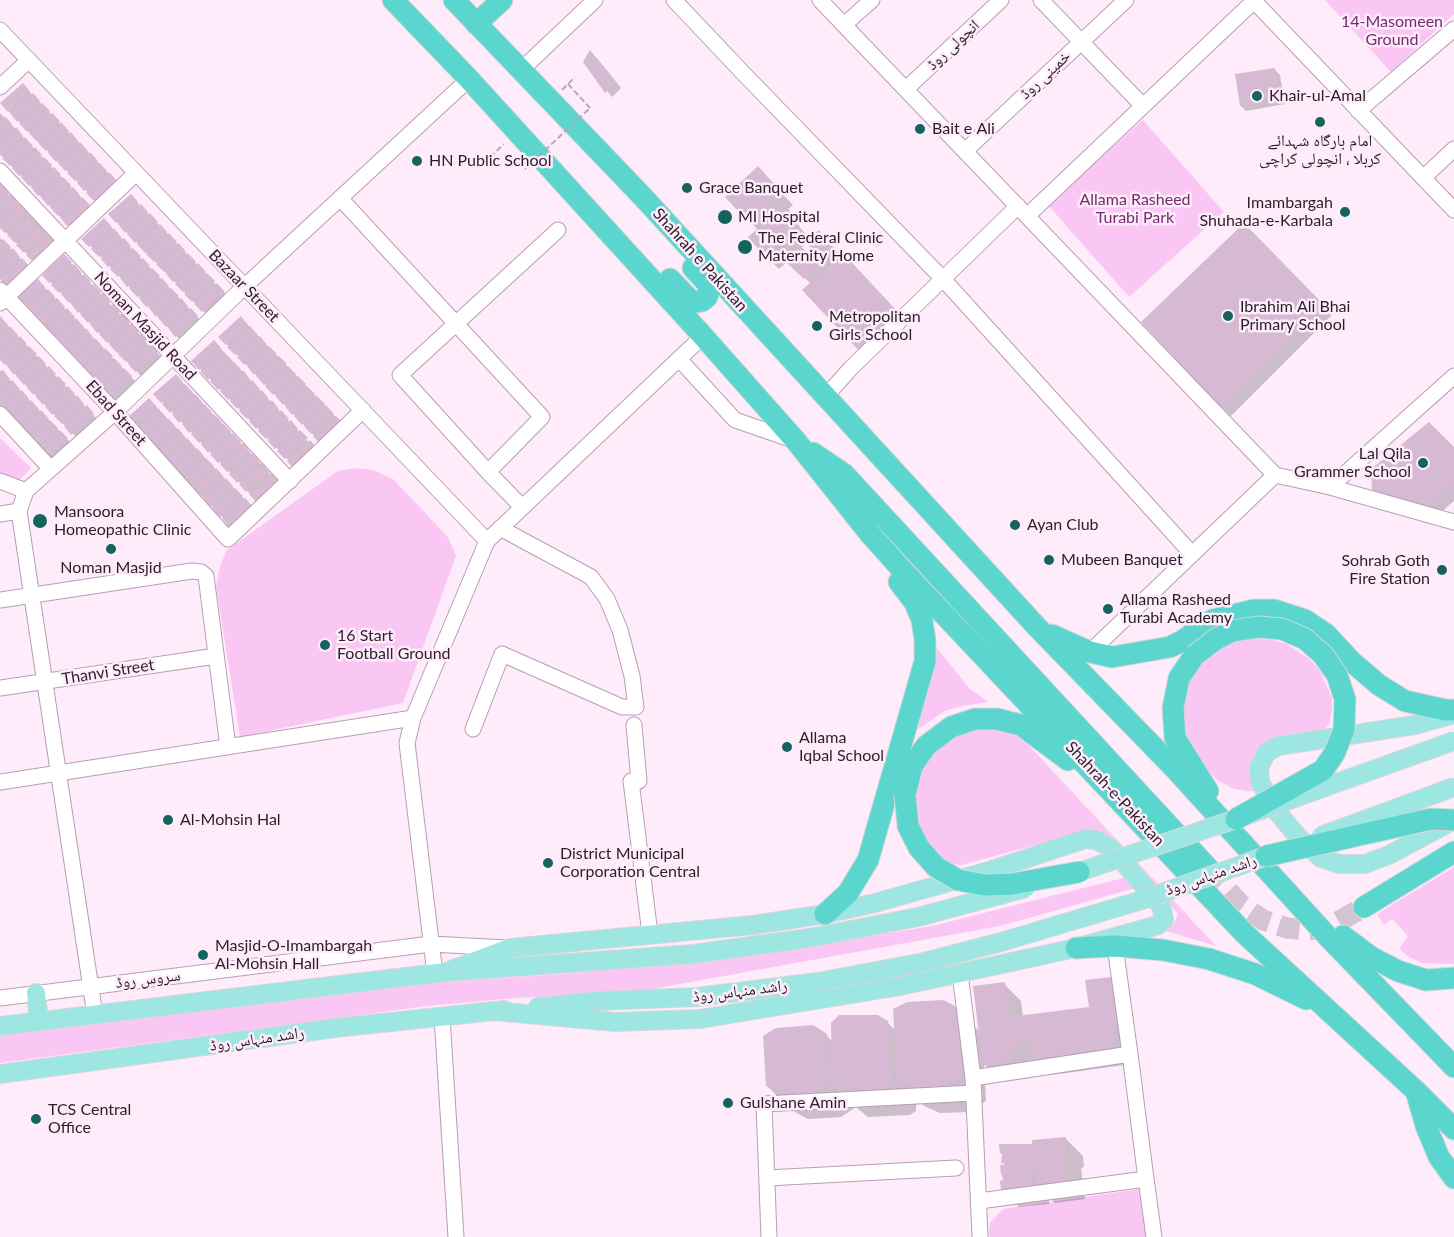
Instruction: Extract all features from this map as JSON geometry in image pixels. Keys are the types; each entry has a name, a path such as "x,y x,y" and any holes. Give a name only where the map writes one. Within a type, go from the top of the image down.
{"highway":[{"path":"393,0 469,79 796,441 843,474 1208,868"},
{"name":"Shahrah e Pakistan","path":"454,0 643,197 1036,626"},
{"path":"477,24 502,0"},
{"path":"575,196 625,231 689,299 702,301 707,297 709,290 707,283 655,224 643,197"},
{"name":"Shahrah-e-Pakistan","path":"796,441 870,534 1245,934 1416,1091 1454,1129"},
{"path":"825,914 848,893 868,860 925,661 922,620 915,603 895,577 870,534"},
{"path":"1036,626 1090,652 1112,657 1170,647 1212,620 1254,610 1274,610 1305,620 1326,634 1352,662 1379,685 1405,701 1454,712"},
{"path":"1036,626 1176,770 1296,902 1454,1066"},
{"path":"1236,819 1323,770 1334,754 1344,730 1345,699 1337,675 1323,655 1305,639 1282,629 1258,627 1232,631 1216,639 1194,656 1179,678 1173,708 1175,738 1239,841"},
{"path":"1079,872 1012,884 985,885 958,880 936,867 919,849 908,825 905,795 912,766 926,746 951,726 975,719 998,719 1021,725 1132,811"},
{"path":"1266,856 1431,819 1454,820"},
{"path":"1364,907 1454,852"},
{"path":"1296,902 1371,957 1398,971 1426,980 1454,978"},
{"path":"1076,948 1115,946 1162,950 1209,959 1255,974 1299,994 1339,1020"},
{"path":"1416,1091 1426,1126 1439,1157 1454,1178"}],"main road":[{"path":"1454,712 1415,725 1278,746 1266,753 1259,768 1260,782 1274,808 1298,837 1321,858 1339,864 1365,864 1374,861 1454,820"},
{"path":"0,1026 440,973 693,954 809,938 918,917 993,898 1079,872 1454,741"},
{"name":"راشد منہاس روڈ","path":"0,1074 335,1028 599,1001 697,997 818,982 924,962 1001,942 1142,900 1454,787"},
{"path":"440,973 510,948 753,925 825,914 875,903 992,870 1085,839 1096,840 1112,849 1161,906 1164,918 1158,925 1076,948 900,986 700,1019 615,1022 494,1011"},
{"path":"36,993 39,1022"}],"street":[{"path":"520,70 595,0"},
{"path":"674,0 943,279 1192,554"},
{"path":"820,0 1275,475 1330,487 1454,522"},
{"path":"844,25 872,0"},
{"name":"انچولی روڈ","path":"906,89 1001,0"},
{"path":"1041,0 1143,106"},
{"name":"خمینی روڈ","path":"965,151 1126,0"},
{"path":"825,397 943,279 1143,106 1254,0 1454,210"},
{"path":"1358,111 1454,28"},
{"name":"Bazaar Street","path":"0,30 487,541"},
{"path":"0,87 29,60"},
{"path":"95,1015 19,511 26,491 115,412 244,287 469,79"},
{"path":"1423,178 1454,149"},
{"name":"Noman Masjid Road","path":"0,171 290,481"},
{"path":"2,297 136,173"},
{"path":"340,198 542,417 488,472"},
{"path":"522,507 400,375 558,230"},
{"name":"Ebad Street","path":"2,297 115,412 228,539 290,481"},
{"path":"440,973 431,944 407,742 413,718 487,541 703,336"},
{"path":"679,359 735,420 796,441"},
{"path":"1330,487 1454,376"},
{"path":"290,481 363,410"},
{"path":"0,414 51,468"},
{"path":"1090,652 1275,475"},
{"path":"0,481 26,491"},
{"path":"0,514 19,511"},
{"path":"473,729 502,654 622,706 636,707 632,676 620,630 608,598 591,577 500,528"},
{"path":"0,600 192,571 201,572 206,576 228,747"},
{"name":"Thanvi Street","path":"0,688 216,656"},
{"path":"0,782 413,718"},
{"path":"633,725 639,781 631,781 650,934"},
{"name":"سروس روڈ","path":"0,998 431,944 510,948"},
{"path":"1115,946 1154,1237"},
{"path":"960,973 974,1085 980,1237"},
{"path":"442,1017 456,1237"},
{"path":"770,1237 764,1104 974,1085 1130,1054"},
{"path":"767,1178 956,1168"},
{"path":"979,1201 1146,1179"}],"path":[{"path":"525,169 590,108 568,84"}],"green space":[{"name":"14-Masomeen Ground","path":"1325,0 1454,0 1454,14 1391,72"},
{"name":"Allama Rasheed Turabi Park","path":"1143,120 1224,212 1129,297 1047,204"},
{"path":"0,438 31,468 19,481 0,473"},
{"name":"16 Start Football Ground","path":"356,468 373,470 393,479 448,537 456,556 403,703 240,737 216,586 220,566 227,550 338,471"},
{"path":"1250,638 1287,644 1308,658 1319,669 1332,698 1332,711 1325,730 1282,735 1263,744 1255,753 1249,771 1254,791 1234,789 1217,780 1192,753 1181,737 1183,691 1194,667 1222,645"},
{"path":"937,648 970,689 989,702 945,711 914,732"},
{"path":"984,725 1020,736 1216,946 1163,930 1174,923 1178,914 1110,840 1050,841 962,865 950,864 932,849 918,825 916,801 918,777 923,763 948,737"},
{"path":"1454,867 1454,964 1422,963 1399,949 1408,936 1392,919 1384,925 1377,914"},
{"path":"1127,877 1136,888 1000,926 641,991 428,1006 0,1063 0,1035 415,984 561,974 738,957 932,926"},
{"path":"1139,1189 1147,1237 990,1237 989,1235 990,1223 1003,1209"}],"building":[{"path":"590,50 616,82 605,93 583,62"},
{"path":"1275,68 1280,99 1240,106 1235,74"},
{"path":"23,83 30,91 8,112 0,103"},
{"path":"33,93 40,101 17,122 10,113"},
{"path":"42,103 50,111 27,132 19,123"},
{"path":"52,113 60,121 37,142 29,133"},
{"path":"6,117 13,126 0,138 0,123"},
{"path":"61,122 69,131 46,151 38,143"},
{"path":"16,127 23,136 0,156 0,141"},
{"path":"71,132 78,141 56,162 48,153"},
{"path":"25,137 33,146 10,166 2,158"},
{"path":"80,142 88,151 65,171 58,163"},
{"path":"35,147 42,155 19,176 12,168"},
{"path":"90,152 98,161 75,181 67,173"},
{"path":"44,157 52,165 29,186 21,177"},
{"path":"99,162 107,171 84,191 77,183"},
{"name":"MI Hospital","path":"758,166 782,193 750,224 725,197"},
{"path":"54,167 61,175 38,196 31,187"},
{"path":"109,172 117,181 94,201 86,193"},
{"path":"63,177 71,185 48,206 41,197"},
{"path":"0,183 9,193 0,201"},
{"path":"73,187 80,195 58,216 50,207"},
{"path":"11,194 18,203 0,219 0,204"},
{"path":"131,194 138,202 116,223 108,214"},
{"path":"82,197 90,205 67,226 60,217"},
{"name":"The Federal Clinic Maternity Home","path":"783,201 786,205 784,208 800,227 767,259 748,237 758,228 765,237 768,233 762,226 774,208"},
{"path":"20,204 28,213 5,233 0,228 0,222"},
{"path":"141,204 148,212 125,233 118,224"},
{"path":"150,213 158,222 135,243 127,234"},
{"path":"30,214 38,223 15,243 7,235"},
{"path":"104,218 112,227 89,247 81,239"},
{"path":"1244,223 1325,306 1222,409 1141,322"},
{"path":"39,224 47,233 24,253 16,245"},
{"path":"160,224 167,232 145,253 137,244"},
{"path":"114,228 121,237 99,257 91,249"},
{"path":"819,230 834,248 829,252 831,254 804,279 787,263 792,258 797,263 802,259 798,251 802,247 807,253 811,248 806,242 812,236 817,243 820,239 815,233"},
{"path":"169,233 177,242 154,262 146,254"},
{"path":"49,234 56,243 34,263 26,255"},
{"path":"124,238 131,246 108,267 101,259"},
{"path":"3,239 11,247 0,257 0,242"},
{"path":"179,243 186,252 164,272 156,264"},
{"path":"13,248 20,257 0,275 0,260"},
{"path":"133,248 141,256 118,277 110,269"},
{"path":"188,253 196,262 173,282 166,274"},
{"name":"Metropolitan Girls School","path":"843,253 899,313 861,353 802,290"},
{"path":"64,254 72,262 49,283 42,275"},
{"path":"22,258 30,267 7,288 0,279"},
{"path":"143,258 150,266 127,287 120,278"},
{"path":"198,263 206,272 183,292 175,284"},
{"path":"74,264 82,273 59,293 51,285"},
{"path":"152,268 160,276 137,297 129,288"},
{"path":"207,273 215,281 192,302 184,294"},
{"path":"84,274 91,282 69,303 61,294"},
{"path":"162,278 169,286 146,307 139,298"},
{"path":"38,279 45,287 23,308 15,299"},
{"path":"217,283 225,292 202,312 194,304"},
{"path":"93,284 101,292 78,313 71,304"},
{"path":"171,288 179,296 156,317 149,308"},
{"path":"48,289 55,297 32,318 25,309"},
{"path":"103,293 110,302 88,323 80,314"},
{"path":"57,298 65,307 42,327 34,319"},
{"path":"181,298 188,306 166,327 158,318"},
{"path":"113,304 120,312 97,333 90,324"},
{"path":"67,308 75,317 52,337 44,329"},
{"path":"191,308 198,316 175,337 168,328"},
{"path":"122,313 130,322 107,343 99,334"},
{"path":"0,316 8,325 0,332"},
{"path":"241,316 248,325 226,345 218,337"},
{"path":"76,318 84,327 61,347 53,339"},
{"path":"132,323 139,332 117,353 109,344"},
{"path":"10,326 18,335 0,351 0,335"},
{"path":"250,326 258,335 235,355 227,347"},
{"path":"86,328 93,337 71,357 63,349"},
{"path":"141,333 149,342 126,362 118,354"},
{"path":"20,336 27,344 5,365 0,360 0,354"},
{"path":"260,336 267,345 244,365 237,357"},
{"path":"95,338 103,347 80,367 73,358"},
{"path":"214,340 222,349 199,370 191,361"},
{"path":"151,343 158,352 135,372 128,364"},
{"path":"29,346 37,354 14,375 7,366"},
{"path":"269,346 277,354 254,375 247,366"},
{"path":"105,348 113,356 90,377 82,369"},
{"path":"223,351 231,359 208,380 200,371"},
{"path":"39,356 46,364 24,385 16,376"},
{"path":"279,356 287,364 264,385 256,376"},
{"path":"114,358 122,366 99,387 92,378"},
{"path":"233,361 241,369 218,390 210,381"},
{"path":"49,366 56,374 33,395 26,386"},
{"path":"288,366 296,374 273,395 265,386"},
{"path":"124,368 132,376 109,397 101,388"},
{"path":"3,370 10,379 0,388 0,373"},
{"path":"243,370 250,379 228,400 220,391"},
{"path":"176,374 183,382 161,403 153,394"},
{"path":"58,376 66,384 43,405 35,396"},
{"path":"298,376 306,384 283,405 275,396"},
{"path":"12,380 20,389 0,406 0,391"},
{"path":"252,380 260,389 237,409 230,401"},
{"path":"185,384 193,393 170,413 162,404"},
{"path":"68,386 75,394 52,415 45,406"},
{"path":"307,386 315,394 292,415 285,406"},
{"path":"22,390 29,399 7,419 0,410"},
{"path":"262,390 269,399 247,419 239,411"},
{"path":"195,394 202,402 179,423 172,414"},
{"path":"77,395 84,404 62,424 54,416"},
{"path":"317,396 325,404 302,425 294,416"},
{"path":"149,398 157,407 134,427 126,419"},
{"path":"31,400 39,409 16,429 8,421"},
{"path":"272,400 279,409 256,429 249,421"},
{"path":"204,404 212,412 189,433 182,424"},
{"path":"87,405 94,414 71,435 64,426"},
{"path":"326,405 334,414 311,434 304,426"},
{"path":"158,408 166,417 143,438 136,429"},
{"path":"41,410 49,419 26,439 18,431"},
{"path":"281,410 289,419 266,439 258,431"},
{"path":"214,414 222,422 199,443 191,434"},
{"path":"336,416 344,424 321,445 313,436"},
{"path":"168,418 176,427 153,447 145,439"},
{"path":"50,420 58,428 35,449 27,440"},
{"path":"291,420 298,429 275,449 268,441"},
{"path":"1429,422 1454,447 1454,485 1432,505 1372,490 1371,469"},
{"path":"223,423 231,432 208,453 201,444"},
{"path":"178,428 185,437 163,457 155,449"},
{"path":"60,430 68,438 45,459 37,450"},
{"path":"300,430 308,438 285,459 277,451"},
{"path":"233,433 241,442 218,463 210,454"},
{"path":"187,438 195,447 172,467 165,459"},
{"path":"310,440 317,448 294,469 287,461"},
{"path":"243,443 250,452 227,472 220,464"},
{"path":"197,448 204,456 182,477 174,468"},
{"path":"252,453 260,462 237,483 229,474"},
{"path":"206,458 214,466 191,487 184,478"},
{"path":"262,463 269,472 246,492 239,484"},
{"path":"216,468 223,476 201,497 193,489"},
{"path":"271,473 279,482 256,502 249,494"},
{"path":"226,478 233,486 211,507 203,498"},
{"path":"235,488 243,496 220,517 212,508"},
{"path":"245,498 252,506 229,527 222,518"},
{"path":"1111,977 1117,1025 1112,1026 1115,1048 1033,1059 1031,1044 1012,1046 1014,1061 983,1066 973,986 1005,982 1009,1017 1089,1007 1085,980"},
{"path":"943,1000 957,1007 962,1075 944,1088 914,1089 897,1081 893,1009 907,1002"},
{"path":"839,1015 878,1015 888,1021 892,1085 885,1091 841,1093 833,1086 833,1082 816,1092 782,1094 766,1086 763,1036 776,1028 813,1025 827,1034 832,1076 831,1023"},
{"path":"1066,1137 1068,1182 1036,1186 1034,1165 1032,1165 1032,1187 1001,1191 1000,1181 1003,1180 1000,1165 1005,1164 1008,1167 1008,1163 1001,1163 1002,1154 999,1144 1032,1144 1032,1140"}],"tunnel":[{"path":"1208,868 1240,904 1263,920 1287,928 1307,930 1327,928 1364,907"}],"place":[{"name":"Khair-ul-Amal","path":"1257,96"},
{"name":"امام بارگاہ شہدائے کربلا ، انچولی کراچی","path":"1320,122"},
{"name":"Bait e Ali","path":"920,129"},
{"name":"HN Public School","path":"417,161"},
{"name":"Grace Banquet","path":"687,188"},
{"name":"Imambargah Shuhada-e-Karbala","path":"1345,212"},
{"name":"MI Hospital","path":"725,217"},
{"name":"The Federal Clinic Maternity Home","path":"745,247"},
{"name":"Ibrahim Ali Bhai Primary School","path":"1228,316"},
{"name":"Metropolitan Girls School","path":"817,326"},
{"name":"Lal Qila Grammer School","path":"1423,463"},
{"name":"Mansoora Homeopathic Clinic","path":"40,521"},
{"name":"Ayan Club","path":"1015,525"},
{"name":"Noman Masjid","path":"111,549"},
{"name":"Mubeen Banquet","path":"1049,560"},
{"name":"Sohrab Goth Fire Station","path":"1442,570"},
{"name":"Allama Rasheed Turabi Academy","path":"1108,609"},
{"name":"16 Start Football Ground","path":"325,645"},
{"name":"Allama Iqbal School","path":"787,747"},
{"name":"Al-Mohsin Hal","path":"168,820"},
{"name":"District Municipal Corporation Central","path":"548,863"},
{"name":"Masjid-O-Imambargah Al-Mohsin Hall","path":"203,955"},
{"name":"Gulshane Amin","path":"728,1103"},
{"name":"TCS Central Office","path":"36,1119"}]}
